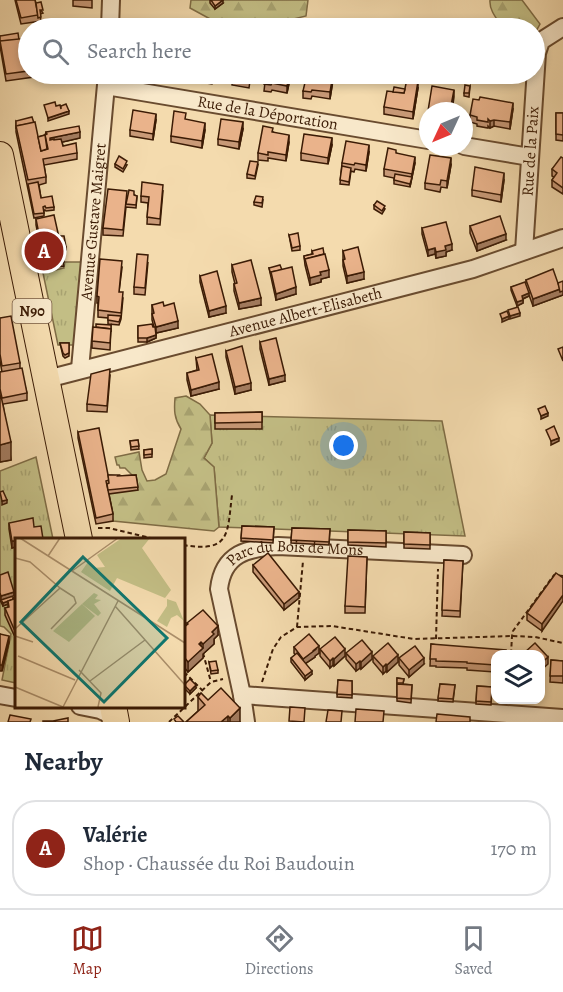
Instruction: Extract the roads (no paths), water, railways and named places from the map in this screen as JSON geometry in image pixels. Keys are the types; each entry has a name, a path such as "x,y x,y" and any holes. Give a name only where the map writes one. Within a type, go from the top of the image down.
{"main road":[{"name":"N90","path":"0,155 78,536"}],"street":[{"path":"110,18 111,0"},
{"name":"Rue de la Paix","path":"545,38 563,27"},
{"name":"Avenue Gustave Maigret","path":"80,369 107,84"},
{"name":"Rue de la Déportation","path":"128,84 419,138"},
{"name":"Rue de la Paix","path":"524,252 535,84"},
{"path":"473,148 530,157"},
{"name":"Avenue Albert-Elisabeth","path":"47,379 462,272 563,238"},
{"name":"Parc du Bois de Mons","path":"246,722 249,695 237,676 219,589 227,566 239,555 251,549 278,546 463,555"},
{"path":"0,695 15,698"},
{"path":"249,695 563,718"},
{"path":"88,707 115,715"}],"place":[{"name":"Valérie","path":"44,251"}]}
